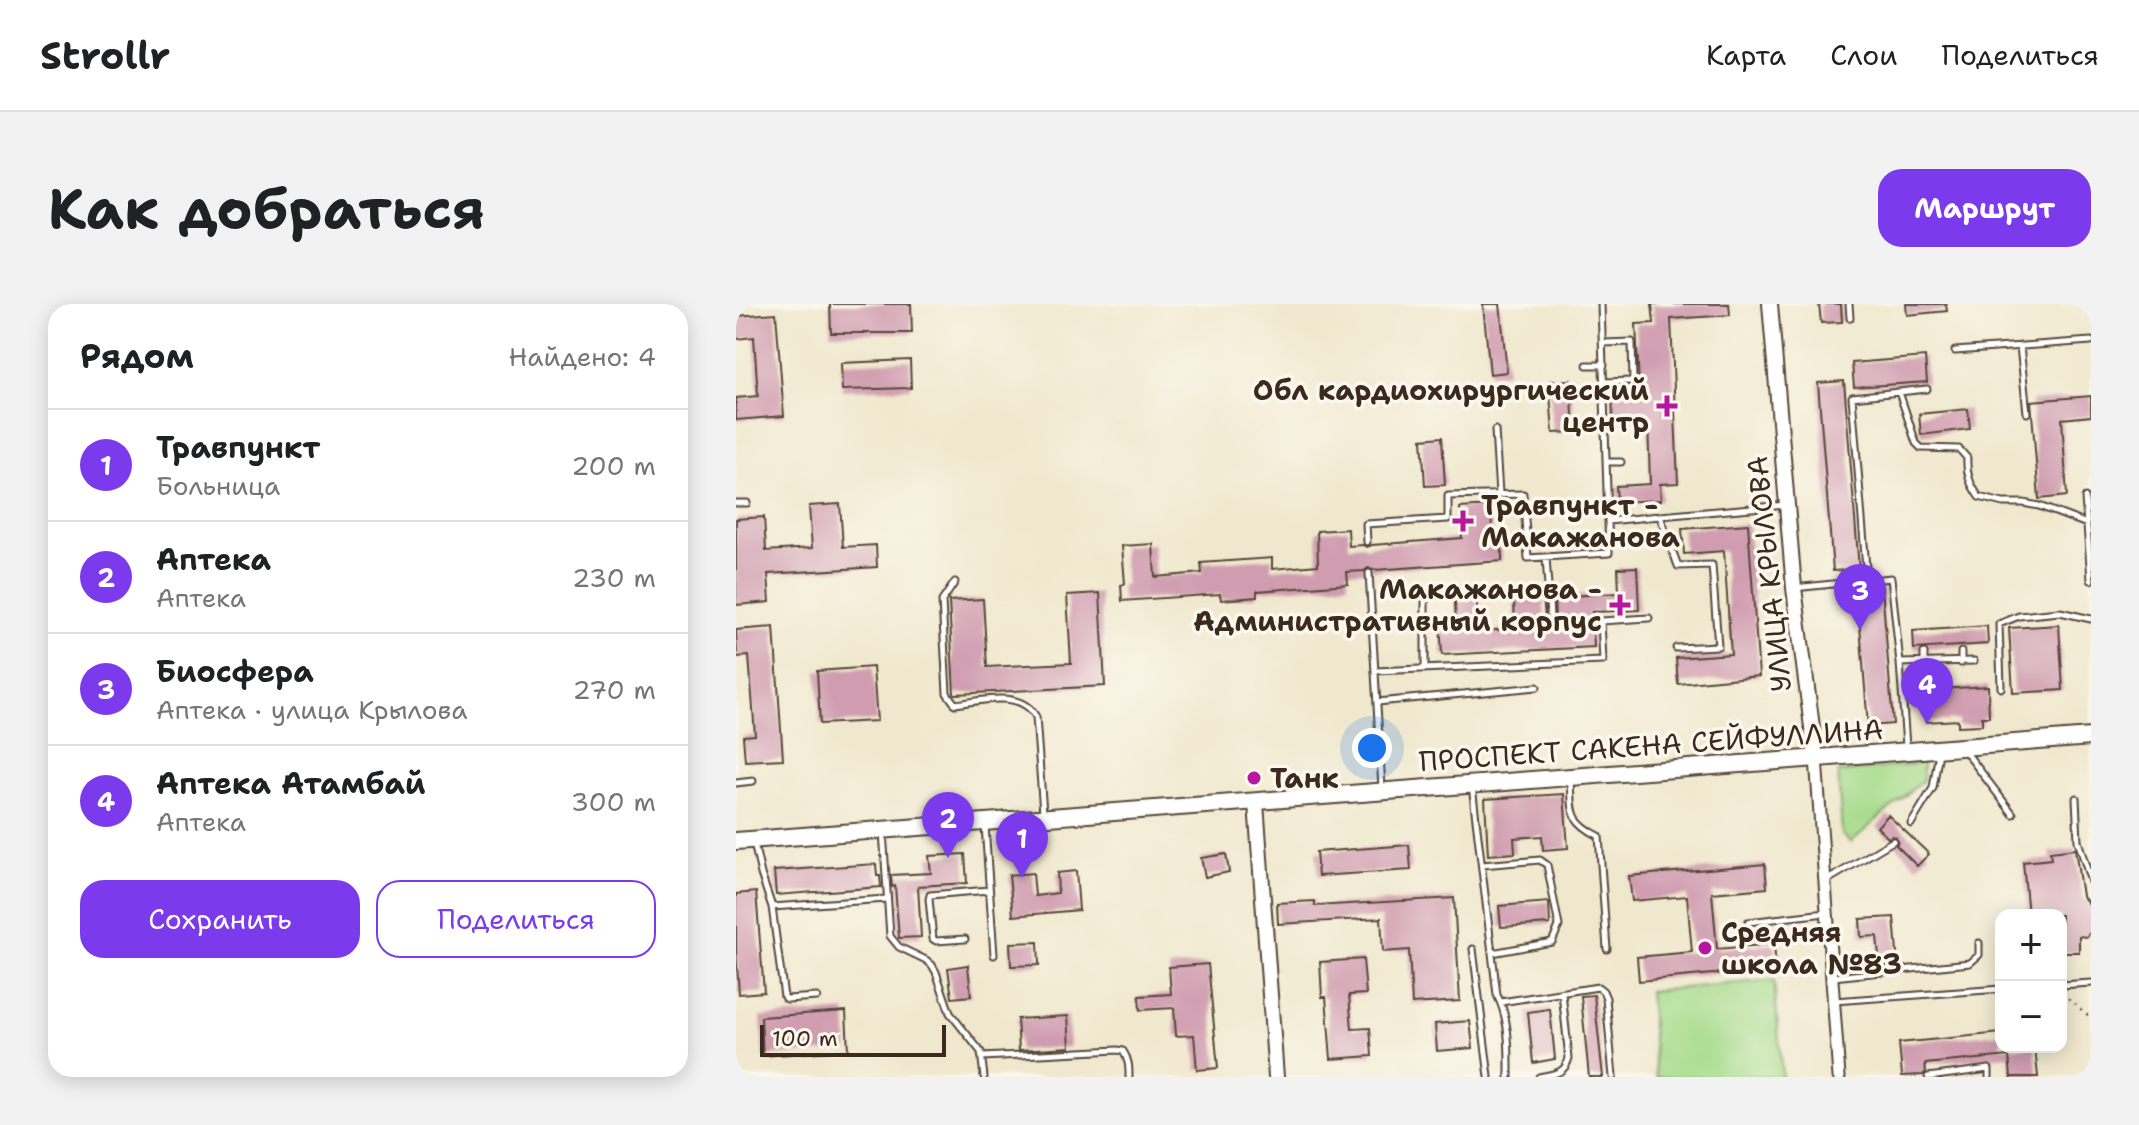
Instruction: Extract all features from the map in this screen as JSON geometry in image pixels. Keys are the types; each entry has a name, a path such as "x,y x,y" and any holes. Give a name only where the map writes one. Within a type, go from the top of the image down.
{"main road":[{"name":"ПРОСПЕКТ САКЕНА СЕЙФУЛЛИНА","path":"745,840 2091,737"}],"street":[{"name":"УЛИЦА КРЫЛОВА","path":"1770,304 1794,588 1816,758 1839,1077"},
{"path":"1256,803 1276,1077"}],"lane":[{"path":"1367,542 1366,524 1448,519 1448,496 1523,494 1528,558 1609,553 1601,304"},
{"path":"1849,304 1850,318"},
{"path":"1955,351 2091,341"},
{"path":"1603,382 1633,381 1632,342 1604,343"},
{"path":"2020,346 2027,413"},
{"path":"1587,365 1604,365"},
{"path":"1867,580 1852,397 1927,389"},
{"path":"1899,392 1916,443 1921,448 1959,449 1967,458 1971,485 1979,497 2039,506 2087,524"},
{"path":"1495,430 1499,494"},
{"path":"1607,462 1621,462"},
{"path":"2085,498 2089,514 2091,580"},
{"path":"736,503 747,503"},
{"path":"1608,521 1787,505"},
{"path":"1660,516 1678,566 1712,565 1718,646 1676,648"},
{"path":"1546,557 1550,617"},
{"path":"1369,573 1382,793"},
{"path":"1794,588 1891,578 1906,751"},
{"path":"955,582 942,601 947,693 955,704 1016,700 1032,708 1036,717 1044,818"},
{"path":"1425,594 1425,669"},
{"path":"2001,688 1999,624 2019,616 2060,612 2091,619"},
{"path":"1375,671 1603,661 1601,621 1649,618"},
{"path":"1961,652 1961,663"},
{"path":"1924,653 1924,663"},
{"path":"1900,663 1974,661"},
{"path":"1377,702 1537,687"},
{"path":"1962,747 2013,814"},
{"path":"1911,824 1933,788 1939,750"},
{"path":"1571,778 1573,817 1584,829 1599,836 1607,949"},
{"path":"736,783 753,781"},
{"path":"1472,785 1497,995 1504,1009 1509,1077"},
{"path":"2076,798 2078,841 2091,882"},
{"path":"985,823 994,955"},
{"path":"883,830 890,936 893,942 932,965 950,1013 981,1052 984,1077"},
{"path":"745,840 772,907 784,997 817,997"},
{"path":"1825,882 1893,841"},
{"path":"1482,865 1540,860 1547,865 1559,926 1552,942 1492,953"},
{"path":"965,939 933,939 930,895 989,890"},
{"path":"772,907 886,899"},
{"path":"1748,922 1827,912"},
{"path":"1832,977 1970,963 1979,955 1979,943"},
{"path":"1473,949 1489,1077"},
{"path":"2067,985 2091,983"},
{"path":"1501,1002 1598,987 1606,998 1613,1077"},
{"path":"1833,1001 1995,989"},
{"path":"1539,1077 1561,1072 1567,1066 1569,1058 1562,993"},
{"path":"982,1057 1117,1050 1123,1051 1126,1056 1129,1077"},
{"path":"1928,1077 1989,1069 1989,1077"}],"path":[{"path":"2067,997 2091,1018"}],"green space":[{"path":"1923,763 1923,780 1851,842 1842,835 1838,773"},
{"path":"1774,980 1782,1077 1656,1077 1649,991"}],"building":[{"path":"830,304 911,304 912,333 831,333"},
{"path":"1483,304 1500,304 1507,372 1490,374"},
{"path":"1652,304 1729,304 1730,315 1671,319 1678,483 1660,484 1661,500 1617,502 1616,486 1650,484 1648,421 1613,423 1612,387 1639,386 1636,324 1654,323"},
{"path":"1819,304 1841,304 1842,322 1821,323"},
{"path":"1906,304 1946,304 1947,311 1907,315"},
{"path":"776,313 784,416 736,420 736,398 758,396 754,337 736,339 736,316"},
{"path":"1925,357 1927,382 1854,387 1852,363"},
{"path":"910,360 911,388 842,390 841,363"},
{"path":"1571,380 1574,432 1553,433 1549,381"},
{"path":"1844,381 1859,569 1833,571 1818,383"},
{"path":"2091,396 2091,416 2062,419 2067,496 2039,499 2031,401"},
{"path":"1968,409 1970,429 1921,435 1919,414"},
{"path":"1442,437 1445,485 1425,486 1422,439"},
{"path":"840,504 843,547 876,545 877,567 768,574 770,602 736,605 736,519 764,517 766,551 812,548 809,506"},
{"path":"1490,506 1493,536 1502,536 1502,561 1368,568 1347,572 1348,584 1257,591 1257,597 1221,600 1220,594 1122,601 1121,585 1125,584 1122,546 1153,544 1155,577 1202,573 1201,563 1272,558 1272,569 1318,565 1317,531 1348,529 1349,546 1367,547 1462,538 1460,508"},
{"path":"1748,524 1759,676 1678,684 1676,658 1731,654 1724,551 1684,554 1682,529"},
{"path":"1637,567 1639,610 1592,612 1594,647 1442,655 1440,621 1456,621 1454,586 1476,584 1478,631 1515,629 1514,598 1543,597 1545,618 1551,622 1555,617 1554,597 1619,593 1618,568"},
{"path":"1882,587 1893,724 1868,726 1857,588"},
{"path":"1100,593 1105,686 954,693 949,601 983,599 987,667 1071,663 1067,595"},
{"path":"2059,625 2063,690 2013,693 2009,628"},
{"path":"1987,626 1988,644 1914,649 1913,631"},
{"path":"774,627 783,759 745,761 743,736 755,735 749,656 737,657 736,630"},
{"path":"873,667 877,721 820,724 817,671"},
{"path":"1988,686 1989,717 1982,717 1982,725 1958,726 1958,720 1926,722 1924,690"},
{"path":"1564,794 1568,848 1543,850 1542,836 1514,838 1515,853 1488,855 1485,799"},
{"path":"1888,815 1929,854 1917,866 1896,845 1896,837 1888,838 1877,827"},
{"path":"1409,845 1411,870 1318,876 1316,852"},
{"path":"2075,849 2082,896 2091,906 2091,932 2086,937 2079,936 2079,952 2067,952 2067,909 2027,909 2023,862 2051,859 2050,852"},
{"path":"965,854 967,883 918,886 921,937 899,938 895,886 892,887 891,875 931,873 929,856"},
{"path":"1226,854 1229,872 1205,877 1201,858"},
{"path":"876,864 881,887 776,895 774,871"},
{"path":"1765,864 1767,888 1712,893 1717,949 1774,944 1776,968 1639,981 1637,957 1692,952 1687,896 1632,901 1629,876"},
{"path":"1076,871 1079,910 1013,916 1009,875 1033,873 1035,896 1058,893 1057,873"},
{"path":"756,892 764,992 739,994 736,894"},
{"path":"1454,898 1460,1001 1412,1004 1409,950 1383,952 1381,918 1278,924 1277,903 1315,901 1315,906"},
{"path":"1549,902 1550,924 1501,927 1499,906"},
{"path":"1894,917 1898,965 1880,967 1877,936 1861,937 1860,919"},
{"path":"1038,942 1039,965 1011,966 1010,943"},
{"path":"1363,959 1366,994 1349,995 1352,1029 1370,1028 1372,1056 1331,1059 1320,962"},
{"path":"1208,964 1218,1068 1197,1070 1194,1035 1176,1036 1174,1008 1140,1010 1139,996 1171,994 1169,967"},
{"path":"968,965 971,996 952,998 948,968"},
{"path":"1594,995 1603,1077 1589,1077 1581,996"},
{"path":"1550,1009 1555,1059 1533,1063 1528,1012"},
{"path":"846,1011 848,1050 763,1056 761,1017"},
{"path":"1068,1016 1070,1047 1019,1050 1017,1019"},
{"path":"1470,1021 1473,1048 1437,1051 1435,1024"},
{"path":"1995,1034 1995,1053 2036,1053 2038,1077 2011,1077 2009,1056 1925,1064 1926,1072 1923,1075 1902,1076 1899,1043"}],"place":[{"name":"Обл кардиохирургический центр","path":"1667,406"},
{"name":"Травпункт - Макажанова","path":"1463,521"},
{"name":"Макажанова - Административный корпус","path":"1620,605"},
{"name":"Биосфера","path":"1860,630"},
{"name":"Аптека Атамбай","path":"1927,724"},
{"name":"Танк","path":"1254,778"},
{"name":"Аптека","path":"948,858"},
{"name":"Травпункт","path":"1022,878"},
{"name":"Средняя школа №83","path":"1705,948"}]}
